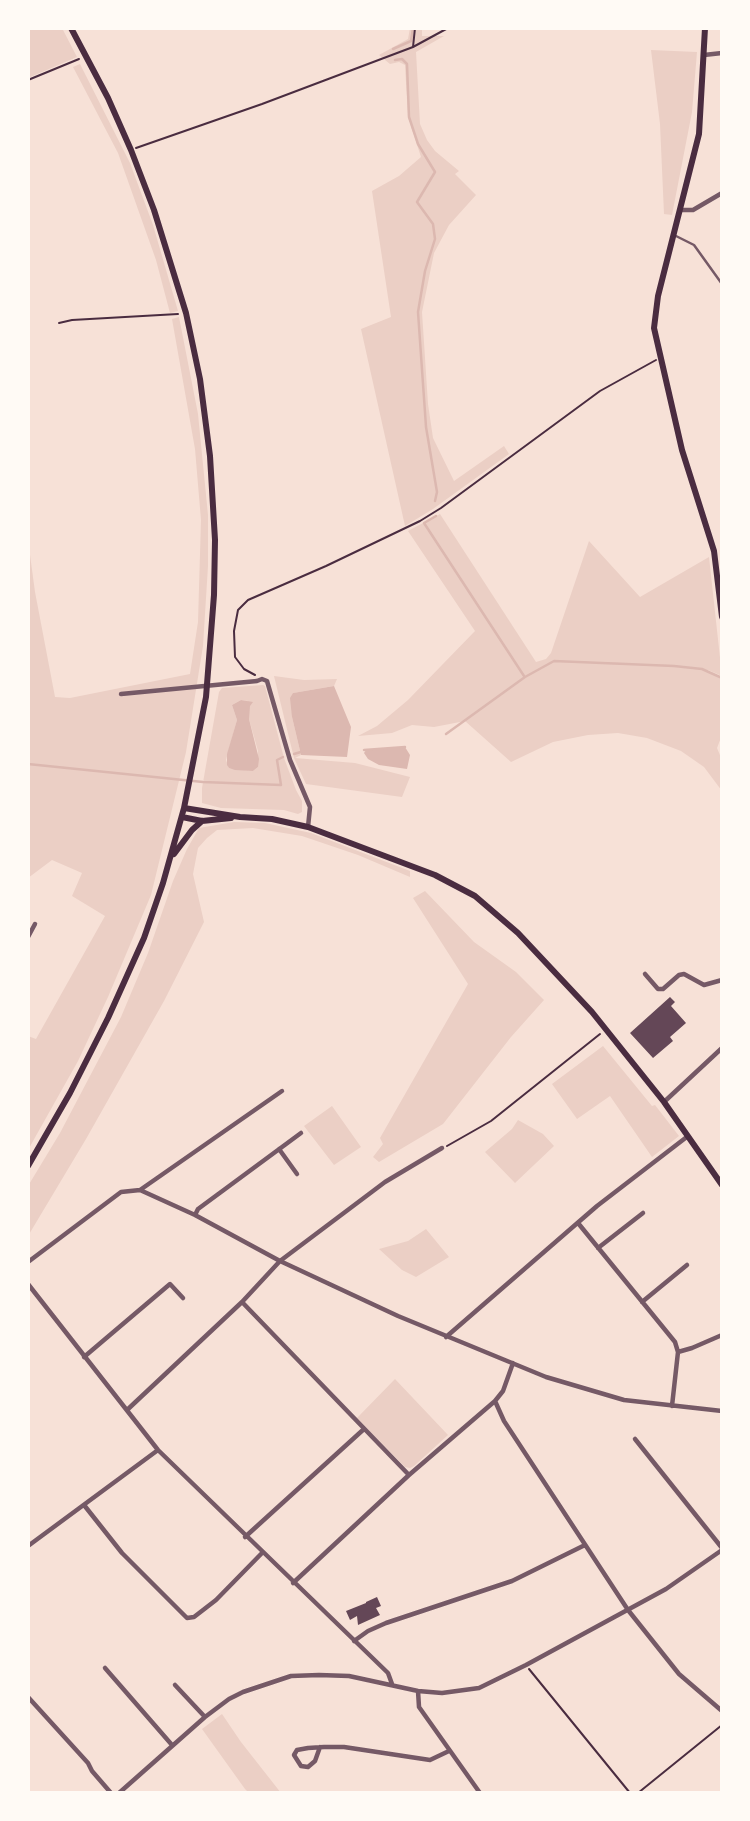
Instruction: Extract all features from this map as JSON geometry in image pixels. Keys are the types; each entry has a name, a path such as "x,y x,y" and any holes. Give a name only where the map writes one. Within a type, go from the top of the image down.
{"main road":[{"path":"28,1166 70,1093 108,1018 144,938 171,859 190,784 206,697 215,568 212,486 203,398 186,313 154,210 131,150 71,28"},
{"path":"705,28 699,134 682,210 658,296 654,328 682,450 719,559 722,617"},
{"path":"184,808 272,819 308,827 435,875 475,896 518,933 606,1029 664,1102 722,1185"},
{"path":"182,817 202,821 240,817"},
{"path":"171,859 202,821"}],"street":[{"path":"704,55 722,53"},
{"path":"682,210 693,210 722,192"},
{"path":"121,694 262,679 267,681 290,760 310,807 308,827"},
{"path":"28,937 35,924"},
{"path":"645,974 658,989 663,989 684,974 704,985 722,980"},
{"path":"664,1102 722,1048"},
{"path":"140,1190 282,1091"},
{"path":"195,1216 198,1209 301,1133"},
{"path":"446,1337 632,1178 688,1136"},
{"path":"127,1410 242,1302 280,1261 385,1182 442,1148"},
{"path":"279,1149 297,1174"},
{"path":"28,1262 121,1192 140,1190 280,1261 446,1337 556,1380 624,1401 722,1411"},
{"path":"598,1248 643,1213"},
{"path":"578,1223 675,1342 678,1352 672,1406"},
{"path":"642,1302 687,1265"},
{"path":"28,1284 158,1450 388,1673 392,1685"},
{"path":"84,1357 170,1284 183,1298"},
{"path":"242,1302 409,1475"},
{"path":"678,1352 692,1349 722,1335"},
{"path":"293,1583 409,1475 495,1401 503,1391 513,1363"},
{"path":"495,1401 504,1421 628,1610 679,1674 721,1710"},
{"path":"245,1537 364,1429"},
{"path":"119,1793 205,1717 243,1692 291,1676 339,1675 418,1691 448,1694 467,1691 490,1684 666,1589 722,1549 635,1440"},
{"path":"28,1546 158,1450"},
{"path":"84,1505 122,1553 187,1618 216,1600 262,1553"},
{"path":"354,1641 386,1623 512,1581 585,1545"},
{"path":"105,1668 172,1745"},
{"path":"175,1685 205,1717"},
{"path":"418,1691 419,1707 480,1793"},
{"path":"28,1698 88,1763 111,1793"},
{"path":"320,1747 315,1761 308,1767 301,1766 295,1758 294,1752 297,1750 320,1747 361,1748 421,1760 430,1760 449,1751"}],"lane":[{"path":"674,235 694,245 722,284"}],"path":[{"path":"413,47 415,28"},
{"path":"131,150 413,47 448,28"},
{"path":"28,80 85,56"},
{"path":"59,323 186,313"},
{"path":"262,679 244,669 234,657 234,631 238,610 247,600 420,521 600,391 659,359"},
{"path":"442,1148 491,1121 606,1029"},
{"path":"526,1665 630,1793"},
{"path":"638,1793 722,1725"}],"shaded area":[{"path":"28,28 62,28 77,57 28,78"},
{"path":"410,28 422,28 422,36 444,36 416,52 420,124 435,151 459,171 455,174 476,195 449,225 434,253 422,312 433,438 454,481 504,446 509,454 405,526 361,329 391,317 372,191 399,176 421,157 408,117 405,65 399,62 390,64 379,55 408,39"},
{"path":"651,50 697,52 692,112 672,215 664,214 660,124"},
{"path":"80,64 130,163 153,225 178,311 170,313 156,260 118,153 73,67"},
{"path":"179,317 198,414 208,515 203,646 186,752 151,895 78,1061 28,1150 28,1036 36,1039 105,916 72,896 82,873 52,860 28,878 28,540 55,697 70,698 190,674 198,622 201,520 195,449 172,319"},
{"path":"440,514 536,662 546,659 551,653 589,541 640,597 709,557 722,676 707,671 722,682 722,735 717,748 722,760 722,791 704,767 681,751 647,738 618,733 588,735 553,742 511,762 465,721 434,727 412,725 392,733 358,736 377,726 408,700 475,631 408,531"},
{"path":"274,676 304,680 337,679 334,686 293,693 292,717 301,755 295,758 355,763 410,777 402,797 306,784 294,758"},
{"path":"265,686 284,758 302,801 302,812 298,814 284,810 221,808 202,803 202,788 219,692 222,688","holes":["241,700 248,701 249,719 258,751 258,767 253,771 229,768 226,760 237,720 232,705"]},
{"path":"334,686 351,727 347,757 301,755 290,698 293,693"},
{"path":"241,700 253,702 249,719 259,759 258,767 253,771 235,770 227,765 227,754 237,720 232,705"},
{"path":"405,747 410,755 407,769 379,765 368,759 364,753 366,750"},
{"path":"234,822 265,823 311,833 410,871 410,877 358,855 302,836 253,828 217,830 207,838 198,848 193,874 204,922 164,1001 28,1236 28,1186 60,1133 121,1017 187,849 199,828"},
{"path":"425,891 474,942 516,972 544,1000 511,1037 443,1124 379,1162 373,1157 383,1144 380,1138 468,984 413,898"},
{"path":"603,1046 679,1136 652,1157 610,1096 577,1119 552,1084"},
{"path":"332,1106 361,1147 334,1165 304,1126"},
{"path":"518,1120 543,1134 554,1146 515,1183 485,1152 512,1129"},
{"path":"426,1229 449,1257 416,1277 402,1270 379,1249 408,1241"},
{"path":"395,1379 448,1435 410,1468 405,1467 357,1418"},
{"path":"222,1714 281,1793 249,1793 245,1789 202,1729"}],"building":[{"path":"670,997 675,1002 671,1006 686,1023 670,1037 673,1041 653,1058 630,1033"},
{"path":"377,1597 381,1606 376,1608 380,1615 358,1625 357,1616 350,1620 346,1611"}],"waterway":[{"path":"393,49 411,41 413,28"},
{"path":"395,60 402,59 407,64 409,117 418,144 435,172 417,202 433,224 435,239 425,271 418,312 426,427 437,492 435,501"},
{"path":"436,516 424,523 524,676"},
{"path":"446,734 525,677 554,661 674,666 702,669 722,678"},
{"path":"364,750 405,747"},
{"path":"294,754 304,751"},
{"path":"28,764 203,782 281,785 277,760 283,757"}]}
